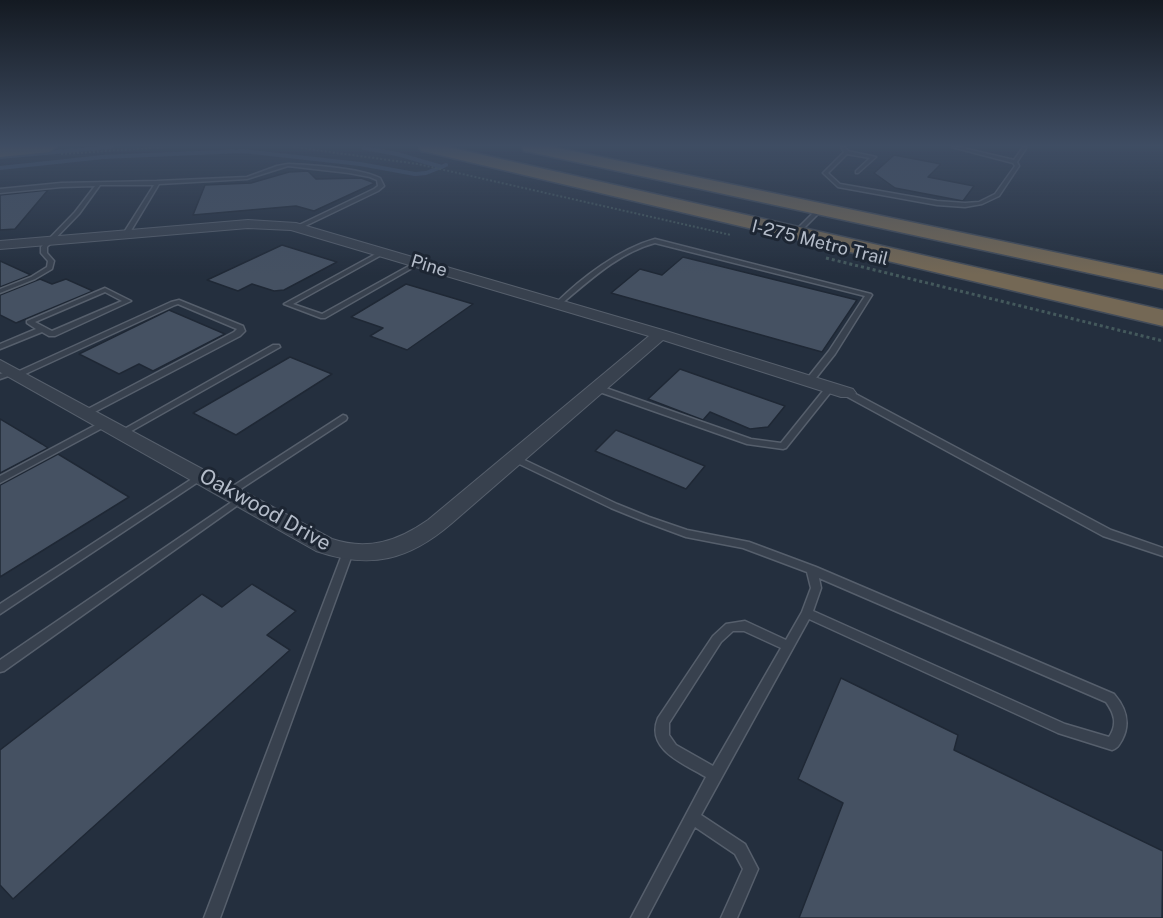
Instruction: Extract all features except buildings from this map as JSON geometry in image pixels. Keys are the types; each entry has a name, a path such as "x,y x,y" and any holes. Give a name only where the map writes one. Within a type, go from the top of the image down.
{"highway":[{"path":"589,190 725,217"},
{"path":"609,190 1163,318"},
{"path":"731,190 1163,282"}],"street":[{"name":"Pine","path":"0,245 264,223 299,227 660,334 847,393"},
{"name":"Oakwood Drive","path":"8,372 123,432 324,545 348,552 375,552 397,548 419,537 516,459 660,334"}],"lane":[{"path":"0,191 16,190"},
{"path":"0,291 33,278 50,268 51,261 44,253 44,247 94,190"},
{"path":"126,234 153,190"},
{"path":"299,227 376,190"},
{"path":"865,190 937,203 965,205 980,203 997,195 1001,190"},
{"path":"796,233 820,209"},
{"path":"558,304 639,243 655,241 869,295 832,352 808,381"},
{"path":"383,252 287,304 322,317 418,262"},
{"path":"0,347 42,329 52,334 128,301 105,290 29,321 42,329"},
{"path":"8,372 173,303 179,302 240,328 241,331 237,334 87,413"},
{"path":"123,432 276,347"},
{"path":"597,388 750,442 783,446 830,388"},
{"path":"847,393 1107,533 1163,552"},
{"path":"0,667 343,418"},
{"path":"0,480 105,423"},
{"path":"516,459 646,519 686,533 745,545 812,570 1110,698 1120,709 1123,724 1119,737 1112,744 1063,729 807,613"},
{"path":"0,609 201,476"},
{"path":"212,918 348,552"},
{"path":"639,918 807,613 816,588 812,570"},
{"path":"716,775 671,749 662,736 663,722 717,639 730,627 745,626 788,646"},
{"path":"693,818 740,849 751,869 729,918"}],"path":[{"name":"I-275 Metro Trail","path":"532,190 742,238"},
{"name":"I-275 Metro Trail","path":"821,257 1163,341"}]}
